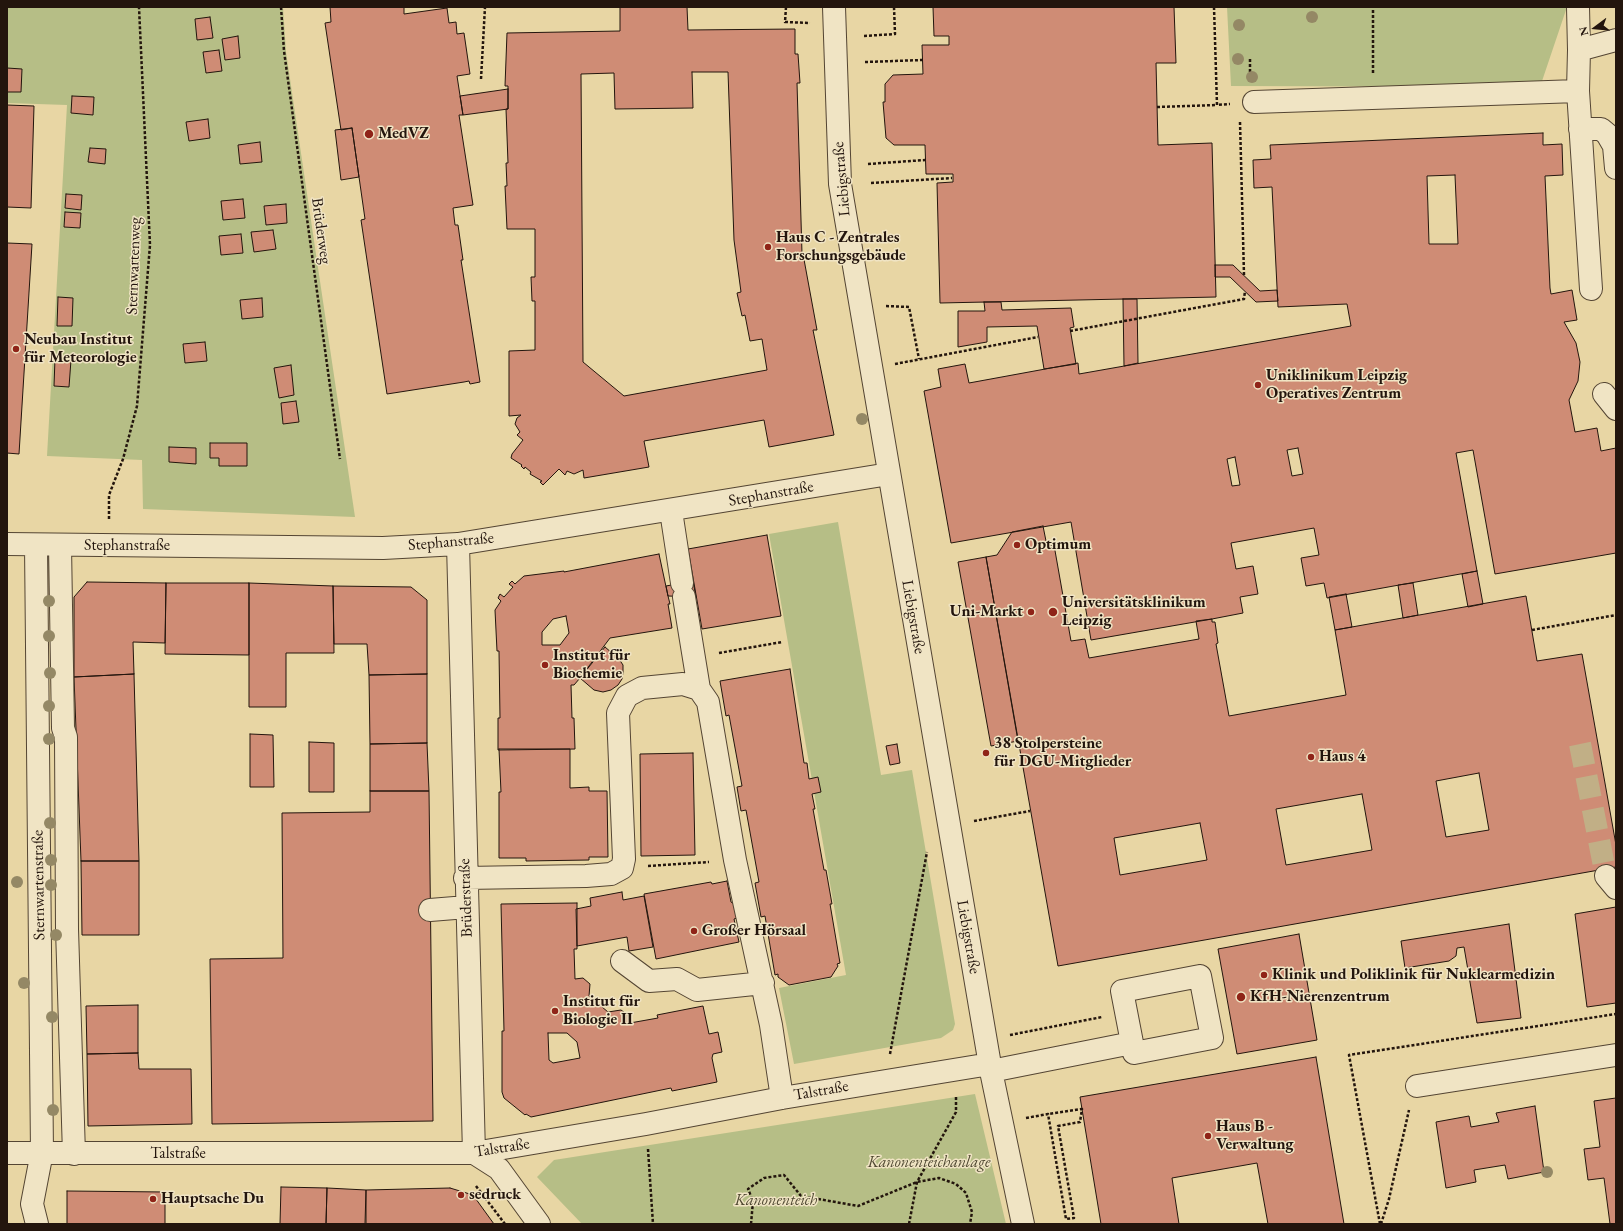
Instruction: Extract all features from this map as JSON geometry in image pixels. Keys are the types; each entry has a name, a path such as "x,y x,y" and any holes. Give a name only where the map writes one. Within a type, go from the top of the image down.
{"street":[{"name":"Liebigstraße","path":"834,7 840,184 991,1068 1023,1224"},
{"path":"1578,7 1578,91 1591,289"},
{"path":"1579,50 1616,40"},
{"path":"1247,103 1578,91"},
{"path":"1580,129 1601,129 1607,134 1614,146 1616,168"},
{"name":"Stephanstraße","path":"7,544 383,548 458,544 671,511 889,474"},
{"path":"671,511 699,689 708,702 736,860 763,984 782,1098"},
{"name":"Brüderstraße","path":"458,544 474,1153"},
{"name":"Sternwartenstraße","path":"36,545 42,1152 32,1204 37,1224"},
{"name":"Sternwartenstraße","path":"60,545 63,728 66,737 67,929 74,1154"},
{"path":"466,878 506,876 586,876 610,874 622,868 624,859 618,713 627,696 642,688 683,684 699,689"},
{"path":"430,910 467,907"},
{"path":"622,961 649,981 677,979 697,990 763,984"},
{"path":"1200,976 1212,1038 1134,1054 1132,1043 1122,991 1200,976"},
{"name":"Talstraße","path":"7,1153 474,1153 646,1124 782,1098 956,1068 991,1068 1132,1043"},
{"path":"1417,1086 1616,1056"},
{"path":"474,1153 499,1169 539,1224"}],"path":[{"name":"Sternwartenweg","path":"108,545 109,495 123,459 137,406 150,246 139,7"},
{"name":"Brüderweg","path":"281,7 284,51 340,459"},
{"path":"481,79 485,7"},
{"path":"786,7 785,22 797,23"},
{"path":"864,36 895,34 894,7"},
{"path":"1214,7 1217,105"},
{"path":"1373,7 1373,98"},
{"path":"865,62 923,60"},
{"path":"1157,107 1247,103 1244,275"},
{"path":"868,164 925,160"},
{"path":"871,182 952,178"},
{"path":"1070,332 1244,299 1244,291"},
{"path":"886,306 908,307 918,359"},
{"path":"907,361 1038,337"},
{"path":"1532,630 1616,615"},
{"path":"695,657 782,642"},
{"path":"1000,816 1030,811"},
{"path":"885,1080 928,846"},
{"path":"622,868 736,860"},
{"path":"1039,1029 1090,1020"},
{"path":"909,1224 917,1182 956,1112 956,1068"},
{"path":"1381,1224 1389,1199 1407,1119 1417,1086"},
{"path":"1001,1122 1048,1114 1082,1109 1080,1122 1058,1126 1074,1218 1066,1219 1048,1114"},
{"path":"646,1124 653,1224"},
{"path":"452,1153 505,1224"},
{"path":"752,1224 753,1201 748,1189 764,1178 784,1175 801,1196 858,1206 917,1182 939,1178 956,1184 966,1193 972,1212 970,1224"}],"green space":[{"path":"7,7 283,7 286,52 355,517 143,509 142,460 47,456 67,105 7,103"},
{"path":"1227,7 1567,7 1540,87 1231,86"},
{"path":"838,522 881,775 912,770 955,1024 953,1030 941,1038 794,1064 779,988 846,975 769,534"},
{"name":"Kanonenteichanlage","path":"975,1094 1006,1224 582,1224 537,1177 554,1160"}],"building":[{"path":"330,7 404,7 404,14 447,8 449,23 456,22 457,34 464,33 470,74 457,76 463,115 459,115 473,205 453,208 455,225 458,225 463,260 461,260 480,382 470,384 469,381 387,394 361,220 365,219 352,128 341,130 325,23 331,22"},
{"name":"Haus C - Zentrales Forschungsgebäude","path":"620,7 687,7 688,30 795,29 795,54 798,54 800,83 797,83 802,254 817,330 813,330 834,435 769,447 764,420 644,441 649,467 584,478 583,470 574,474 567,471 565,475 559,469 543,485 540,482 542,481 530,474 531,472 525,467 524,469 521,466 522,465 511,458 512,454 523,440 517,435 520,432 515,424 517,418 521,415 509,416 509,351 535,350 535,301 532,301 531,277 535,277 535,229 507,229 505,186 507,186 506,163 508,163 506,109 508,109 508,86 505,86 507,33 620,31","holes":["692,72 728,72 734,240 741,292 737,293 742,316 745,315 750,341 762,339 767,370 624,396 583,362 581,74 614,73 615,109 693,108"]},
{"path":"933,7 1174,7 1176,63 1156,63 1158,145 1212,143 1216,297 940,303 937,183 953,182 953,174 926,174 925,145 894,145 886,138 883,102 885,102 885,84 893,75 923,74 922,45 949,45 949,36 934,36"},
{"path":"210,17 213,38 197,40 195,19"},
{"path":"238,36 240,58 225,60 222,39"},
{"path":"219,50 222,71 206,73 203,52"},
{"path":"7,68 22,69 21,92 7,92"},
{"path":"508,89 508,109 463,115 460,96"},
{"path":"72,96 94,97 93,115 71,113"},
{"path":"7,105 34,106 31,208 7,207"},
{"path":"208,119 210,138 189,141 186,122"},
{"path":"352,128 359,177 341,180 335,130"},
{"name":"Uniklinikum Leipzig Operatives Zentrum","path":"1543,133 1543,145 1562,144 1563,175 1545,176 1550,288 1551,294 1572,290 1577,320 1564,322 1576,343 1580,362 1578,381 1569,400 1575,432 1597,428 1601,451 1616,448 1616,553 1495,574 1473,450 1456,453 1477,571 1327,598 1324,583 1306,586 1301,558 1319,555 1314,528 1231,543 1236,569 1253,566 1258,594 1240,597 1243,613 1212,619 1091,640 1071,522 951,543 924,391 941,387 938,369 965,364 969,383 1078,363 1079,374 1351,326 1347,304 1278,307 1272,187 1254,188 1253,160 1271,159 1270,145","holes":["1455,175 1458,244 1429,244 1427,176","1298,448 1303,474 1292,476 1287,450","1235,457 1240,485 1232,486 1227,459"]},
{"path":"260,142 262,162 240,164 238,145"},
{"path":"90,148 106,149 105,164 88,162"},
{"path":"66,194 82,195 81,210 65,208"},
{"path":"243,199 245,218 223,220 221,201"},
{"path":"286,204 287,223 266,225 264,206"},
{"path":"65,212 81,213 80,228 64,227"},
{"path":"273,230 276,249 254,252 251,232"},
{"path":"241,234 243,253 221,255 219,236"},
{"name":"Neubau Institut für Meteorologie","path":"7,243 32,244 19,454 7,453"},
{"path":"1215,265 1233,265 1260,291 1277,290 1278,301 1256,302 1230,277 1215,277"},
{"path":"58,297 73,298 72,326 57,326"},
{"path":"262,298 263,317 242,319 240,300"},
{"path":"1123,299 1137,299 1138,363 1124,366"},
{"path":"984,302 1001,302 1002,310 1071,308 1074,327 1070,328 1076,364 1044,369 1037,326 987,327 987,342 958,347 958,311 985,311"},
{"path":"205,342 207,361 185,363 183,344"},
{"path":"55,359 71,360 69,387 54,386"},
{"path":"291,365 294,395 279,398 274,368"},
{"path":"296,401 299,422 283,424 281,403"},
{"path":"210,443 247,443 247,466 219,466 219,458 210,458"},
{"path":"169,447 196,448 196,464 169,462"},
{"name":"Haus 4","path":"1043,526 1047,546 1054,545 1071,641 1085,639 1089,658 1199,639 1196,621 1212,619 1212,622 1215,622 1218,643 1216,644 1229,716 1346,695 1335,630 1526,596 1537,661 1582,654 1616,845 1616,867 1058,966 986,557 997,555 1012,532","holes":["1479,773 1489,830 1446,837 1436,781","1362,794 1372,850 1286,865 1276,809","1200,823 1207,860 1120,875 1114,838"]},
{"path":"767,535 781,616 702,629 688,549"},
{"name":"Institut für Biochemie","path":"659,554 670,604 668,604 672,628 610,638 580,678 574,685 571,685 575,749 498,750 498,718 500,718 499,651 497,651 495,610 501,601 498,598 500,594 504,597 513,587 509,584 512,581 515,584 524,576 564,572","holes":["566,616 569,633 560,645 542,645 542,632 553,619"]},
{"path":"986,557 1018,741 991,746 958,562"},
{"path":"1477,571 1483,604 1468,607 1462,574"},
{"path":"693,581 696,597 668,596 666,586"},
{"path":"87,582 166,583 165,643 133,642 134,674 74,677 74,597"},
{"path":"166,583 249,583 249,655 165,654"},
{"path":"249,583 333,586 334,653 286,653 286,707 249,707"},
{"path":"1413,583 1418,615 1403,618 1398,585"},
{"path":"333,586 411,587 427,600 427,674 369,675 367,644 334,644"},
{"path":"1346,594 1352,627 1335,630 1329,597"},
{"path":"605,647 619,659 623,665 623,672 622,679 618,685 611,690 603,692 594,690 580,678"},
{"path":"790,669 804,763 807,763 809,779 818,777 821,792 812,794 815,809 813,809 832,904 830,904 840,963 837,964 838,966 831,977 789,985 778,977 778,974 775,975 765,916 761,917 755,883 759,882 746,810 741,811 737,787 742,786 729,715 726,716 720,681"},
{"path":"134,674 139,861 81,861 74,677"},
{"path":"427,674 427,743 370,744 369,675"},
{"path":"250,734 273,735 274,787 250,787"},
{"path":"309,742 334,743 334,792 309,792"},
{"path":"427,743 429,791 370,791 370,744"},
{"path":"897,744 900,763 890,765 886,746"},
{"path":"499,749 570,749 570,788 589,787 589,791 607,791 608,857 589,857 589,860 526,861 526,858 499,858 499,792 501,792"},
{"path":"693,753 695,855 641,856 640,754"},
{"path":"370,791 429,791 433,1121 212,1124 210,959 283,958 282,813 370,812"},
{"path":"81,861 139,861 139,935 82,935"},
{"name":"Großer Hörsaal","path":"727,881 731,902 734,904 737,918 734,919 739,942 656,959 644,894 711,882 712,884"},
{"path":"622,892 623,900 644,896 653,947 629,951 627,937 577,946 576,909 591,906 590,898"},
{"name":"Institut für Biologie II","path":"577,903 577,949 574,949 575,979 583,978 590,984 589,996 608,1012 621,1010 628,1015 630,1023 658,1018 657,1015 703,1006 709,1034 718,1032 722,1052 713,1054 712,1058 717,1082 672,1091 671,1088 531,1117 526,1114 525,1115 504,1098 502,1092 502,1031 504,1031 501,904","holes":["548,1033 567,1033 577,1042 580,1058 553,1063 549,1060"]},
{"path":"1616,907 1616,1003 1587,1007 1575,914"},
{"path":"1509,924 1521,1018 1477,1023 1464,947 1457,948 1456,956 1449,961 1405,968 1401,941"},
{"name":"Klinik und Poliklinik für Nuklearmedizin","path":"1299,934 1317,1040 1237,1054 1218,949"},
{"path":"138,1005 138,1053 87,1054 86,1006"},
{"path":"138,1053 139,1069 191,1069 192,1124 88,1126 87,1054"},
{"name":"Haus B - Verwaltung","path":"1316,1057 1344,1224 1268,1224 1257,1163 1172,1178 1179,1224 1101,1224 1080,1097"},
{"path":"1616,1098 1616,1224 1610,1224 1604,1178 1588,1180 1584,1149 1600,1147 1594,1101"},
{"path":"1535,1106 1544,1172 1508,1179 1505,1165 1474,1170 1476,1182 1446,1188 1436,1122 1469,1116 1471,1127 1499,1122 1496,1113"},
{"path":"281,1187 327,1188 326,1224 280,1224"},
{"path":"327,1188 366,1190 365,1224 326,1224"},
{"path":"450,1188 473,1195 494,1224 366,1224 366,1190"},
{"path":"67,1191 165,1192 165,1224 67,1224"}],"tunnel":[{"path":"1580,744 1606,876"}],"place":[{"name":"MedVZ","path":"369,134"},
{"name":"Haus C - Zentrales Forschungsgebäude","path":"768,247"},
{"name":"Neubau Institut für Meteorologie","path":"16,349"},
{"name":"Uniklinikum Leipzig Operatives Zentrum","path":"1258,385"},
{"name":"Optimum","path":"1017,545"},
{"name":"Uni-Markt","path":"1031,612"},
{"name":"Universitätsklinikum Leipzig","path":"1053,612"},
{"name":"Institut für Biochemie","path":"545,665"},
{"name":"38 Stolpersteine für DGU-Mitglieder","path":"986,753"},
{"name":"Haus 4","path":"1311,757"},
{"name":"Großer Hörsaal","path":"694,931"},
{"name":"Klinik und Poliklinik für Nuklearmedizin","path":"1264,975"},
{"name":"KfH-Nierenzentrum","path":"1241,997"},
{"name":"Institut für Biologie II","path":"555,1011"},
{"name":"Haus B - Verwaltung","path":"1208,1136"},
{"name":"sedruck","path":"461,1195"},
{"name":"Hauptsache Du","path":"153,1199"}],"park label":[{"name":"Kanonenteich","path":"776,1201"}]}
